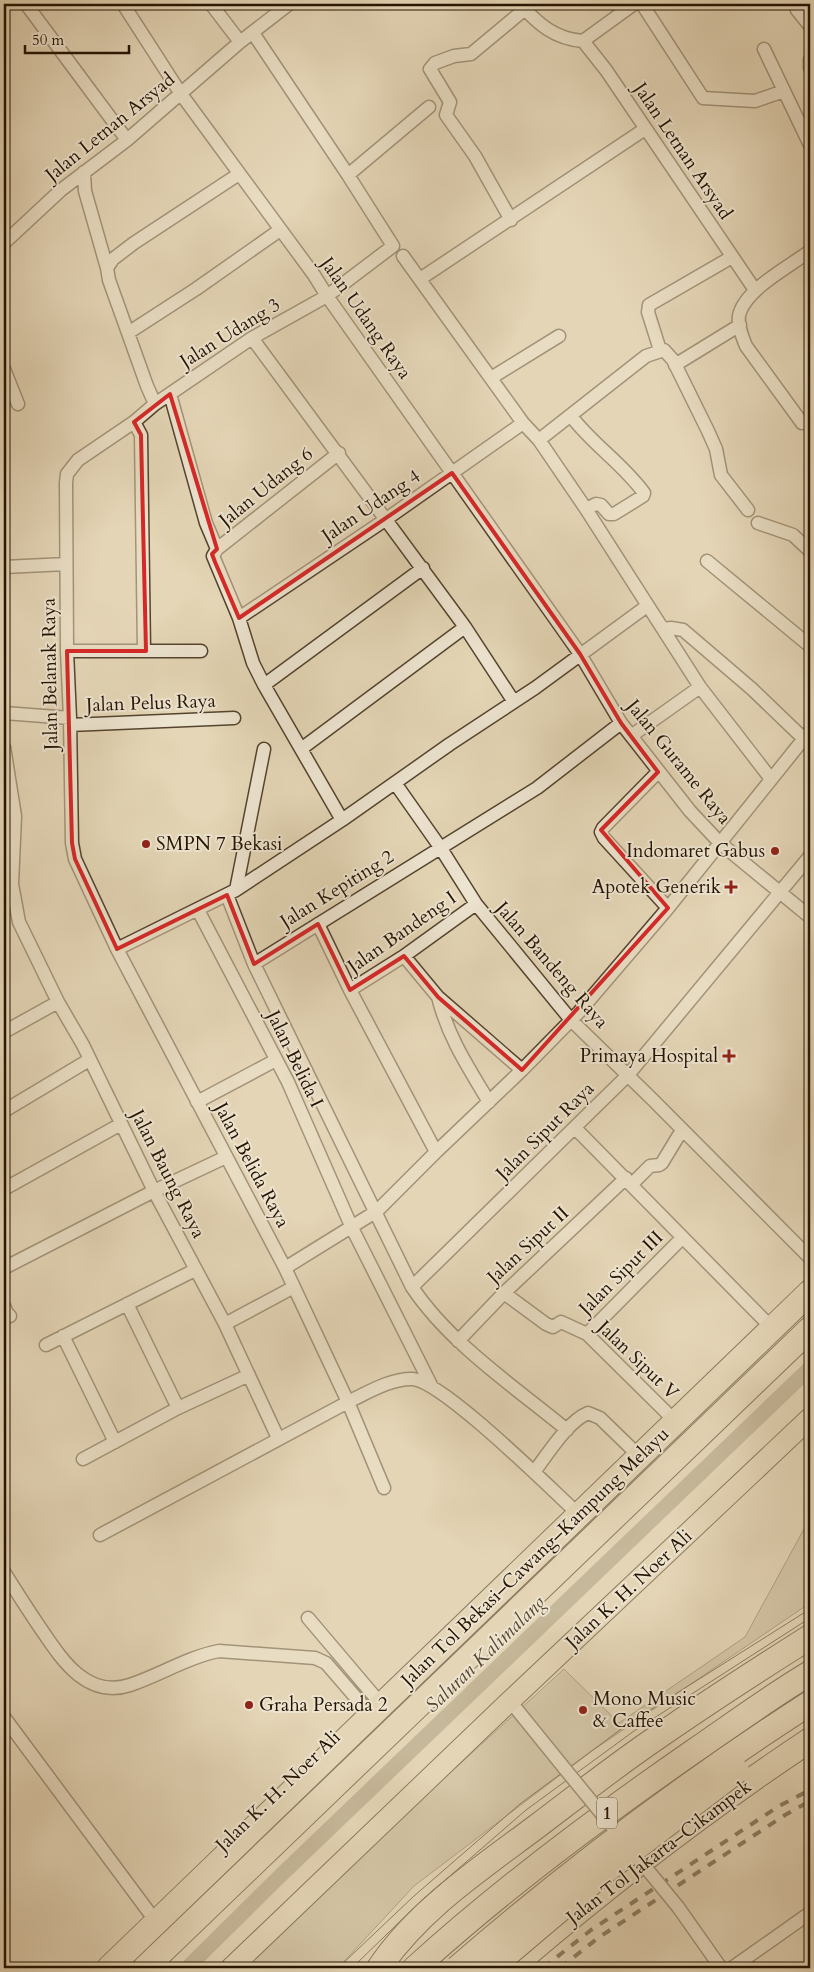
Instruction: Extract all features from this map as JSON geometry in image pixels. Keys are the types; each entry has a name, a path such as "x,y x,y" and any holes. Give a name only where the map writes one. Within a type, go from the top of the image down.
{"highway":[{"name":"Jalan Tol Bekasi–Cawang–Kampung Melayu","path":"109,1968 810,1292"},
{"name":"Jalan Tol Bekasi–Cawang–Kampung Melayu","path":"145,1968 810,1329"},
{"path":"379,1968 396,1946 428,1912 477,1871 647,1744 810,1637"},
{"name":"1","path":"415,1968 498,1898 643,1786 810,1673"},
{"name":"1","path":"457,1968 613,1840 692,1782 810,1703"},
{"name":"1","path":"491,1968 602,1874 699,1799 810,1721"},
{"name":"Jalan Tol Jakarta–Cikampek","path":"511,1968 651,1855 810,1740"}],"main road":[{"name":"Jalan K. H. Noer Ali","path":"97,1968 370,1702 810,1286"},
{"name":"Jalan K. H. Noer Ali","path":"231,1968 810,1418"}],"street":[{"path":"26,4 127,140"},
{"name":"Jalan Udang Raya","path":"123,4 181,94 314,275 580,654"},
{"path":"212,4 240,42"},
{"name":"Jalan Letnan Arsyad","path":"4,244 61,190 127,140 240,42 289,4"},
{"path":"510,220 475,156 446,115 450,102 430,69 435,63 454,56 471,54 522,6 541,25 560,37 583,41 634,4"},
{"path":"642,4 703,98 755,101 784,91"},
{"path":"796,4 796,10 810,26"},
{"path":"253,33 348,175 429,107"},
{"name":"Jalan Letnan Arsyad","path":"583,41 606,70 755,290"},
{"path":"764,50 810,145"},
{"path":"810,59 810,68"},
{"path":"420,280 645,129"},
{"path":"83,173 85,191 109,280 153,406"},
{"path":"107,268 113,259 134,243 240,174"},
{"name":"Jalan Udang 3","path":"137,420 153,406 252,338 327,296 394,246 348,175"},
{"path":"128,333 196,289 280,230"},
{"path":"802,423 746,346 740,325 739,313 755,290 810,251"},
{"path":"403,256 523,423 539,440 586,509 700,686 771,779"},
{"path":"660,350 648,312 649,305 732,257"},
{"path":"675,364 740,325"},
{"path":"491,378 559,336"},
{"path":"252,338 338,453 385,520 423,568 465,627 514,702"},
{"path":"539,440 646,356 660,350 667,352 675,364 716,449 721,475 748,510"},
{"path":"4,369 18,404"},
{"path":"170,394 206,523 217,549 213,556 214,562 238,618 253,663 342,820"},
{"path":"570,416 580,428 611,456 644,493 643,496 614,514 609,514 601,505 596,504 586,509"},
{"path":"137,420 141,435 144,651"},
{"name":"Jalan Belanak Raya","path":"117,949 75,859 71,829 66,564 67,474 78,460 137,420"},
{"name":"Jalan Udang 4","path":"238,618 385,520 523,423"},
{"name":"Jalan Udang 6","path":"217,549 338,453"},
{"path":"758,523 793,535 810,551"},
{"path":"707,562 810,646"},
{"path":"4,567 66,564"},
{"path":"264,685 423,568"},
{"path":"117,949 229,894 342,820 514,702 647,606"},
{"path":"301,749 465,627"},
{"path":"285,1268 364,1220 490,1102 571,1020 668,908 807,735 683,630 663,629"},
{"path":"67,651 201,651"},
{"name":"Jalan Gurame Raya","path":"580,654 620,723 690,812 720,843 810,917"},
{"path":"631,736 700,686"},
{"name":"Jalan Pelus Raya","path":"4,713 70,721 234,718"},
{"name":"Jalan Kepiting 2","path":"254,964 537,788 620,723"},
{"name":"Jalan Baung Raya","path":"4,747 5,767 15,816 12,884 16,911 22,928 58,1002 83,1046 154,1191 225,1324 278,1438"},
{"path":"264,749 229,894 254,964 364,1220 431,1385"},
{"path":"658,772 602,828 601,832 604,838 668,908"},
{"name":"Jalan Bandeng Raya","path":"395,783 440,847 476,904 571,1020 810,1258"},
{"name":"Jalan Siput Raya","path":"412,1287 628,1075 810,856"},
{"name":"Jalan Bandeng I","path":"350,990 404,956 476,904"},
{"name":"Jalan Belida I","path":"200,909 276,1060 364,1220"},
{"path":"318,924 350,990 436,1152"},
{"name":"Jalan Belida Raya","path":"117,949 285,1268 348,1402 384,1488"},
{"path":"404,956 438,997 522,1070"},
{"path":"438,997 444,1022 465,1062 490,1102"},
{"path":"4,1032 58,1002"},
{"path":"4,1111 89,1060"},
{"path":"197,1102 276,1060"},
{"path":"4,1189 121,1124"},
{"path":"575,1128 769,1325"},
{"name":"Jalan Siput II","path":"458,1341 504,1293 629,1181 650,1166 662,1163 682,1130"},
{"path":"4,1268 154,1191 226,1157"},
{"path":"364,1220 401,1266 412,1287 433,1316 458,1341 565,1433"},
{"name":"Jalan Siput III","path":"586,1334 682,1238"},
{"path":"46,1345 195,1270"},
{"path":"225,1324 294,1287"},
{"name":"Jalan Siput V","path":"504,1293 546,1324 553,1326 561,1322 586,1334 671,1417"},
{"path":"127,1304 178,1408"},
{"path":"63,1336 115,1442"},
{"path":"83,1459 178,1408 249,1375"},
{"path":"100,1535 348,1402 390,1383 411,1379 431,1385 538,1467 573,1509"},
{"path":"538,1467 565,1433 581,1416 588,1413 593,1413 600,1418 635,1452"},
{"path":"4,1572 61,1659 78,1676 95,1685 114,1688 131,1685 205,1654 219,1651 315,1658 326,1663 370,1702"},
{"path":"308,1618 370,1702"},
{"path":"510,1701 678,1907 721,1968"},
{"path":"4,1717 151,1915"},
{"path":"740,1966 810,1913"}],"highlighted area":[{"path":"170,394 217,549 212,554 239,618 452,473 580,654 621,723 658,772 601,830 668,908 522,1070 438,997 404,956 350,990 318,924 254,964 227,895 117,949 75,859 72,843 67,651 146,651 141,435 134,422"}],"shaded area":[{"path":"810,1518 810,1603 592,1751 414,1886 338,1968 236,1968 564,1669 619,1723 745,1637"}],"waterway":[{"name":"Saluran Kalimalang","path":"187,1968 279,1877 810,1368"}],"tram line":[{"path":"338,1968 414,1896 520,1804 628,1724 810,1609"},
{"path":"352,1968 420,1902 526,1810 634,1731 810,1618"}],"railway":[{"path":"543,1968 591,1930 779,1806 810,1790"},
{"path":"560,1968 598,1938 785,1815 810,1801"}],"place":[{"name":"SMPN 7 Bekasi","path":"146,844"},
{"name":"Indomaret Gabus","path":"775,851"},
{"name":"Apotek Generik","path":"731,887"},
{"name":"Primaya Hospital","path":"729,1056"},
{"name":"Graha Persada 2","path":"249,1705"},
{"name":"Mono Music & Caffee","path":"583,1710"}]}
